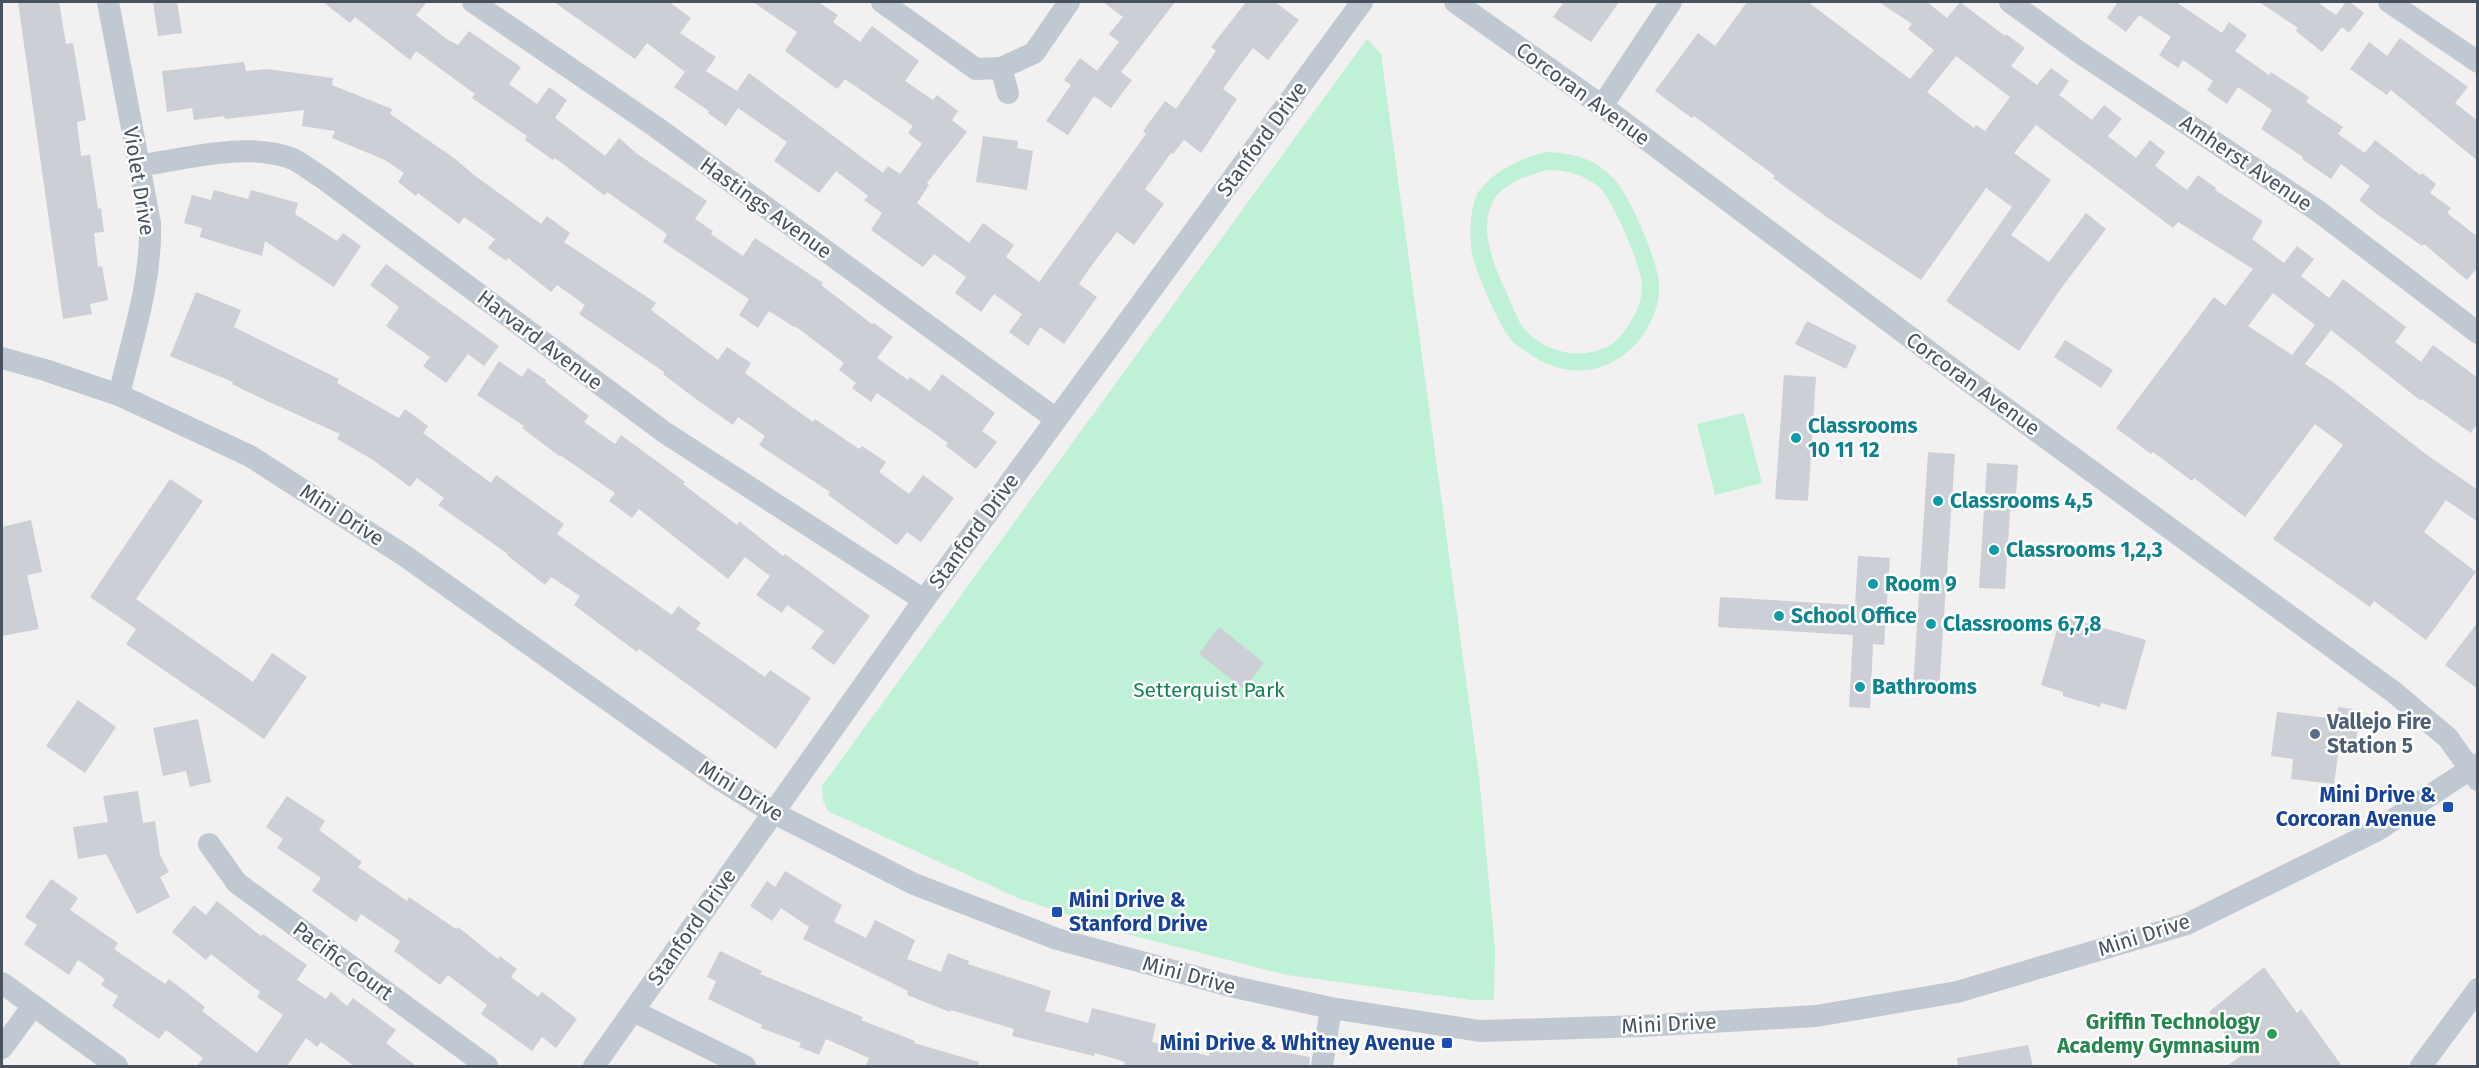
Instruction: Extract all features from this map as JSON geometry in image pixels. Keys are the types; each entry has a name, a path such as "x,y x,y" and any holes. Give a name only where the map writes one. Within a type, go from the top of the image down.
{"street":[{"name":"Violet Drive","path":"108,2 150,223 146,280 119,395"},
{"name":"Hastings Avenue","path":"473,2 656,127 1056,418"},
{"path":"882,2 976,69 1001,68 1034,53 1069,2"},
{"name":"Stanford Drive","path":"594,1066 924,600 1362,2"},
{"name":"Corcoran Avenue","path":"1455,2 1602,106 1971,383 2395,693 2448,738 2475,771"},
{"path":"1602,106 1671,2"},
{"name":"Amherst Avenue","path":"2010,2 2079,52 2318,211 2478,333"},
{"path":"2389,2 2478,62"},
{"path":"1001,68 1008,93"},
{"name":"Harvard Avenue","path":"138,166 235,152 265,152 293,159 324,179 664,432 924,600"},
{"name":"Mini Drive","path":"2,358 119,395 250,456 405,556 719,779 772,813 914,884 1057,939 1230,986 1331,1008 1449,1028 1491,1031 1642,1026 1816,1016 1958,992 2187,924 2376,831 2475,771"},
{"name":"Pacific Court","path":"209,844 237,883 487,1066"},
{"path":"2,983 117,1066"},
{"path":"2421,1066 2478,989"},
{"path":"2,1048 33,1006"},
{"path":"1322,1066 1331,1008"},
{"path":"633,1011 745,1066"}],"green space":[{"name":"Setterquist Park","path":"1367,39 1381,54 1479,776 1495,949 1494,1000 1472,1000 1287,975 1123,933 1018,898 828,811 823,801 822,786"},
{"path":"1545,152 1581,157 1596,164 1611,176 1634,211 1648,243 1657,272 1658,302 1646,330 1636,344 1623,355 1595,368 1564,369 1548,364 1513,342 1503,329 1474,261 1471,246 1471,221 1479,191 1501,171","holes":["1554,170 1582,176 1601,189 1632,250 1642,285 1640,303 1626,329 1612,344 1589,353 1564,352 1541,343 1530,335 1517,316 1496,268 1488,241 1488,214 1497,195 1503,189 1525,177"]},
{"path":"1744,413 1762,483 1715,495 1697,424"}],"building":[{"path":"18,2 59,2 66,44 73,43 86,120 77,122 81,156 90,155 104,232 94,233 98,267 102,266 108,300 90,304 92,314 63,319"},
{"path":"153,2 177,2 182,33 158,36"},
{"path":"323,2 427,2 416,15 458,45 469,31 521,67 509,84 537,104 549,87 567,100 555,118 605,156 619,138 636,153 707,201 695,219 713,231 711,234 743,256 755,238 823,283 821,285 893,337 877,358 908,380 910,377 930,391 942,374 995,413 982,431 997,442 976,469 946,446 948,443 877,393 871,402 852,388 856,383 839,370 844,363 795,326 769,311 758,328 739,315 749,299 663,242 667,234 607,192 604,195 555,158 553,160 525,140 527,136 472,98 475,94 416,51 410,60 355,17 350,23"},
{"path":"554,2 669,2 691,18 680,33 716,57 706,71 737,91 749,73 883,173 888,166 900,174 922,144 908,133 913,126 845,79 837,89 785,51 797,32 753,2 818,2 838,15 833,22 860,42 872,26 919,61 905,81 933,100 937,95 958,111 952,120 967,132 927,183 929,185 917,203 969,243 983,223 1014,245 1006,257 1039,282 1146,134 1143,131 1165,101 1176,109 1216,51 1211,47 1246,2 1275,2 1299,20 1268,60 1253,48 1238,68 1223,89 1237,99 1201,153 1184,140 1173,154 1171,153 1145,189 1164,204 1134,245 1117,232 1089,269 1079,284 1097,297 1064,344 1040,327 1028,346 1009,332 1022,314 994,294 981,312 955,293 966,277 934,254 923,267 871,230 882,213 864,200 868,196 836,171 819,193 774,161 787,142 738,108 726,126 708,113 709,111 674,87 685,72 647,43 635,59"},
{"path":"1103,2 1175,2 1121,72 1132,80 1111,108 1094,96 1068,135 1046,121 1071,85 1064,80 1080,58 1097,71 1119,42 1109,34 1123,17"},
{"path":"1564,2 1619,2 1591,42 1553,17"},
{"path":"1747,2 1808,2 1910,79 1934,50 1908,29 1912,24 1879,2 1927,2 1947,18 1960,2 2025,48 2011,66 2037,85 2051,68 2069,81 2059,95 2092,120 2104,105 2122,119 2108,136 2136,158 2150,140 2165,152 2155,166 2187,190 2198,175 2216,188 2215,190 2263,221 2252,239 2284,263 2297,246 2314,259 2301,276 2329,298 2343,279 2406,327 2395,342 2421,362 2433,345 2478,378 2478,423 2471,433 2422,399 2421,401 2331,330 2305,364 2333,382 2427,455 2478,490 2478,522 2446,500 2424,532 2476,572 2426,640 2374,601 2370,607 2273,539 2343,445 2315,424 2245,517 2194,478 2192,481 2116,428 2214,297 2225,306 2253,269 2178,222 2173,228 2036,125 2014,153 2051,180 2011,235 2049,262 2086,213 2106,229 2062,287 2019,351 1946,301 2012,207 1986,188 1921,280 1828,218 1694,116 1692,118 1655,91 1698,33 1715,46","holes":["1956,56 2010,97 1985,131 1976,125 1974,128 1927,92","2273,293 2315,325 2292,355 2248,326"]},
{"path":"2118,2 2176,2 2222,33 2229,22 2247,35 2235,51 2269,75 2271,72 2309,97 2306,102 2343,127 2338,134 2365,153 2375,140 2420,175 2422,173 2436,184 2430,193 2451,208 2447,213 2478,237 2478,267 2467,280 2424,244 2422,246 2359,200 2370,186 2341,164 2331,179 2261,129 2272,110 2238,87 2227,104 2207,90 2213,81 2183,60 2178,68 2159,55 2171,37 2139,15 2126,32 2107,18"},
{"path":"2259,2 2317,2 2336,15 2346,2 2350,2 2364,13 2349,33 2342,27 2322,52 2296,31 2298,28"},
{"path":"2400,38 2468,87 2455,103 2478,121 2478,161 2391,90 2387,95 2350,69 2369,42 2387,56"},
{"path":"244,62 246,71 267,69 333,78 332,85 392,109 390,114 454,158 541,224 547,216 570,233 564,242 656,303 651,310 718,360 727,347 751,363 745,373 813,422 815,419 859,449 862,446 886,462 879,472 909,494 923,475 954,498 921,542 907,532 897,545 828,495 830,492 759,445 765,436 738,417 733,425 663,374 664,372 579,314 585,305 557,285 551,292 508,258 506,261 488,248 495,239 464,217 459,224 418,193 416,196 398,182 404,173 385,160 332,138 335,131 302,126 304,110 225,119 224,116 194,120 192,108 167,112 162,71"},
{"path":"983,136 1018,141 1017,148 1033,151 1027,190 976,182"},
{"path":"214,190 248,199 251,190 298,203 295,214 337,241 343,233 361,246 334,287 265,241 262,256 200,237 202,228 184,223 192,195 211,200"},
{"path":"386,264 499,346 484,366 468,354 446,383 423,366 430,357 386,326 399,307 370,285"},
{"path":"196,292 241,310 234,327 339,379 337,383 399,418 405,409 428,426 423,433 491,483 496,475 564,524 557,534 672,615 678,606 701,623 696,629 765,677 770,670 811,698 776,749 639,649 637,652 574,605 580,596 551,577 545,585 508,554 438,505 444,498 417,478 410,487 373,460 337,439 340,434 232,384 233,382 170,356"},
{"path":"1807,321 1857,346 1846,369 1795,344"},
{"path":"2065,340 2113,370 2101,388 2054,357"},
{"path":"499,361 522,377 528,368 546,380 545,382 589,416 584,422 615,444 621,435 685,482 683,484 737,525 739,521 783,556 785,554 870,616 834,665 811,648 824,631 787,605 782,613 756,595 770,576 745,557 728,579 639,509 632,518 609,501 615,493 559,456 522,428 524,426 477,395"},
{"name":"Classrooms 10 11 12","path":"1784,375 1816,377 1808,501 1775,499"},
{"path":"1928,452 1955,454 1939,690 1913,688"},
{"name":"Classrooms 1,2,3","path":"1987,463 2018,465 2015,511 2010,511 2005,589 1979,588"},
{"path":"170,479 203,501 136,599 253,682 272,653 307,677 264,739 126,644 136,629 90,597"},
{"path":"31,520 42,572 27,575 39,629 2,636 2,527"},
{"path":"1858,556 1890,558 1884,645 1873,644 1870,708 1849,707 1853,635 1718,627 1720,597 1855,605"},
{"path":"2061,616 2146,640 2126,710 2101,703 2100,707 2063,696 2063,692 2041,685"},
{"path":"2478,622 2478,689 2445,665"},
{"path":"1219,627 1264,663 1244,689 1199,654"},
{"path":"78,700 116,727 85,773 46,746"},
{"name":"Vallejo Fire Station 5","path":"2338,707 2360,710 2355,750 2339,748 2334,784 2291,779 2293,759 2271,756 2277,712 2336,719"},
{"path":"198,719 211,782 190,787 186,771 163,776 153,728"},
{"path":"138,791 143,823 155,821 160,855 169,872 160,877 170,897 137,914 106,854 78,859 73,827 108,822 103,796"},
{"path":"287,796 325,821 319,830 362,862 358,867 407,901 409,897 456,929 458,927 498,959 500,956 517,969 511,977 538,997 542,992 577,1019 556,1048 542,1037 532,1051 481,1014 487,1005 448,975 440,985 394,951 400,941 361,914 356,922 312,891 321,878 277,848 283,839 266,827"},
{"path":"785,871 842,905 834,922 866,938 875,920 915,940 907,959 941,972 948,953 969,961 968,964 1051,991 1045,1011 1088,1023 1092,1008 1156,1024 1152,1042 1209,1056 1212,1040 1310,1057 1309,1066 1124,1066 1125,1062 1095,1053 1094,1056 1012,1036 1014,1029 951,1010 950,1012 907,995 908,991 803,939 809,927 781,908 772,921 750,906 767,881 775,887"},
{"path":"51,879 78,898 70,910 118,943 114,949 165,984 169,979 205,1007 202,1011 257,1053 283,1015 257,997 260,992 211,954 206,960 172,932 194,905 206,915 217,901 261,936 263,934 307,965 297,980 326,999 331,992 347,1006 353,998 396,1030 386,1043 416,1066 354,1066 321,1042 317,1047 306,1038 287,1066 197,1066 203,1058 166,1030 159,1039 112,1006 118,996 101,985 105,979 78,960 69,975 24,944 37,925 25,917"},
{"path":"720,951 762,971 760,974 863,1017 861,1020 915,1041 914,1043 979,1062 978,1066 866,1066 869,1058 826,1039 819,1055 799,1047 801,1043 761,1028 762,1025 708,999 716,981 707,977"},
{"name":"Griffin Technology Academy Gymnasium","path":"2264,967 2297,1013 2301,1009 2342,1066 2227,1066 2241,1056 2209,1012"},
{"path":"2028,1045 2033,1066 1958,1066 1957,1058"}],"place":[{"name":"Classrooms 10 11 12","path":"1796,438"},
{"name":"Classrooms 4,5","path":"1938,501"},
{"name":"Classrooms 1,2,3","path":"1994,550"},
{"name":"Room 9","path":"1873,584"},
{"name":"School Office","path":"1779,616"},
{"name":"Classrooms 6,7,8","path":"1931,624"},
{"name":"Bathrooms","path":"1860,687"},
{"name":"Vallejo Fire Station 5","path":"2315,734"},
{"name":"Mini Drive & Corcoran Avenue","path":"2448,807"},
{"name":"Mini Drive & Stanford Drive","path":"1057,912"},
{"name":"Griffin Technology Academy Gymnasium","path":"2272,1034"},
{"name":"Mini Drive & Whitney Avenue","path":"1447,1043"}]}
